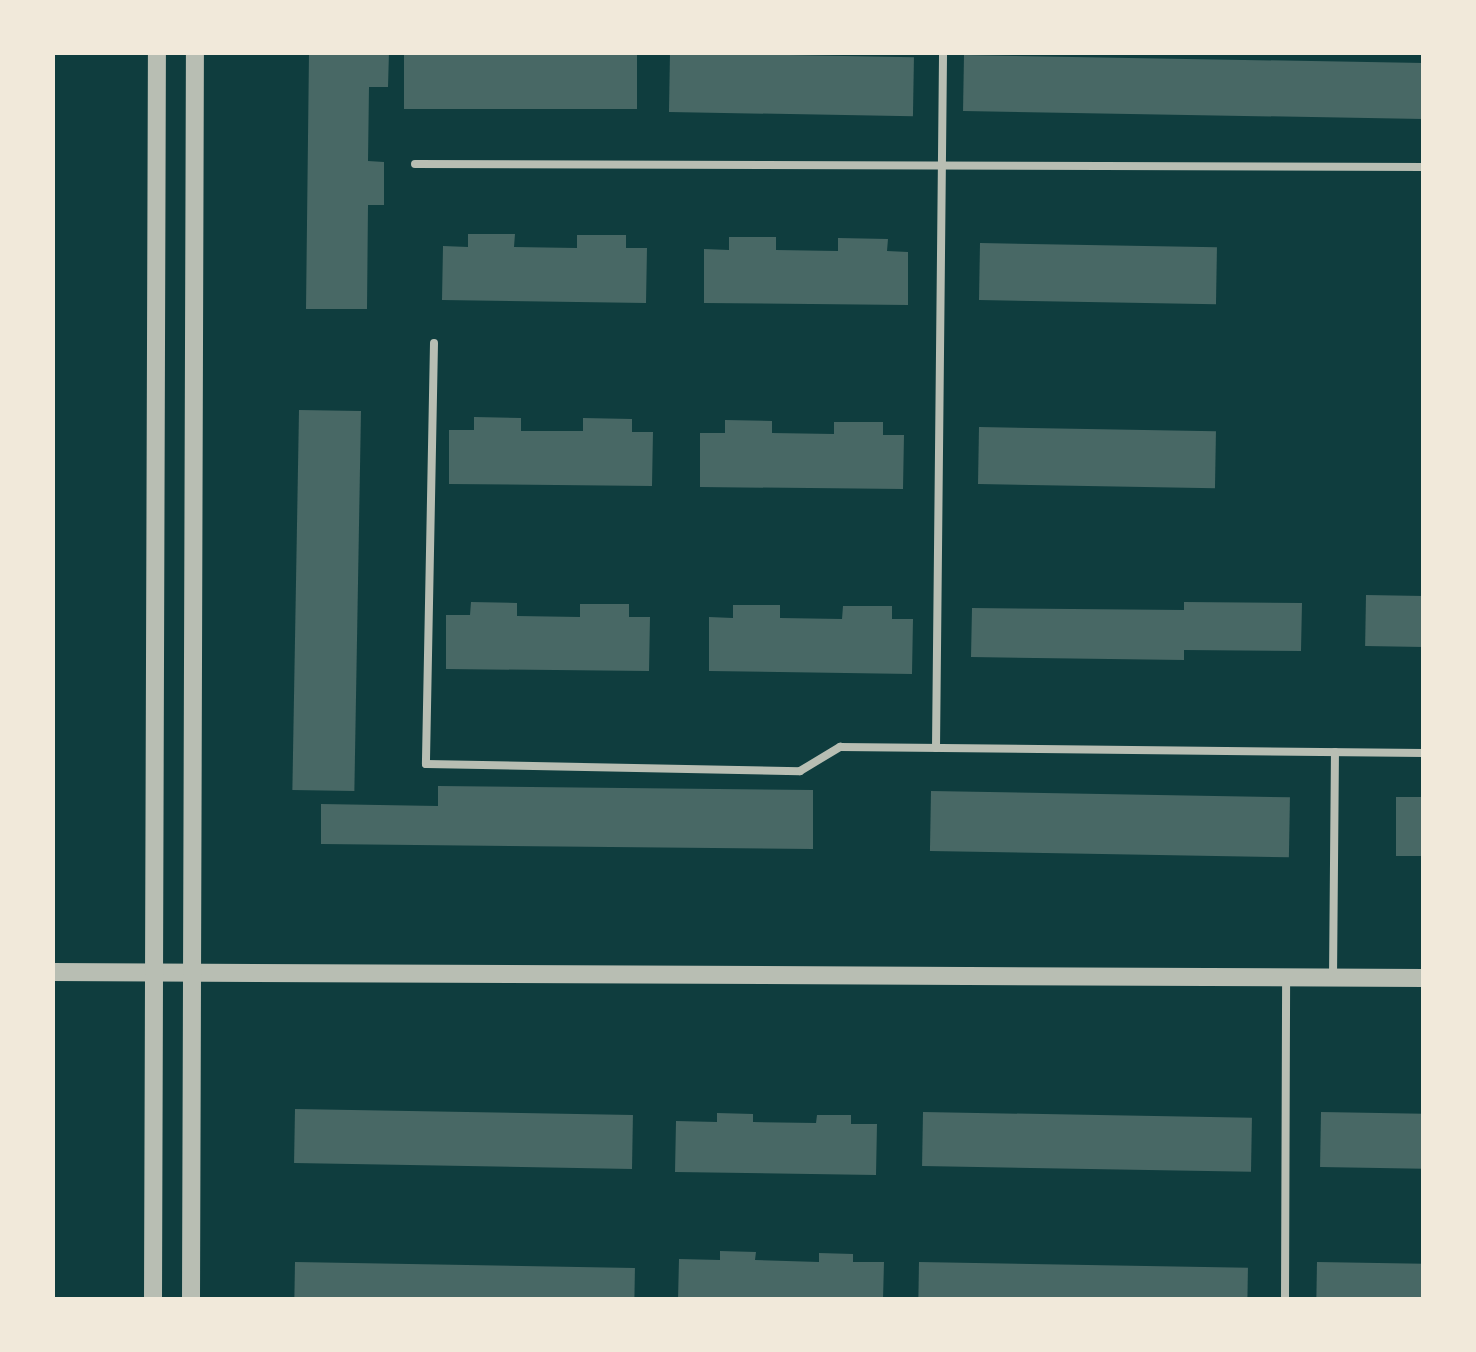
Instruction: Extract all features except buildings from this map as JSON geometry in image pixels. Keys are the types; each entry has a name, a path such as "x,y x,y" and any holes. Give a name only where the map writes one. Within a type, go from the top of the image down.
{"street":[{"path":"153,1300 157,52"},
{"path":"191,1300 195,52"},
{"path":"52,972 1424,978"}],"lane":[{"path":"936,748 944,53"},
{"path":"415,164 1424,167"},
{"path":"434,342 426,764 800,771 840,747 1424,753"},
{"path":"1333,978 1336,752"},
{"path":"1285,1300 1286,978"}]}
